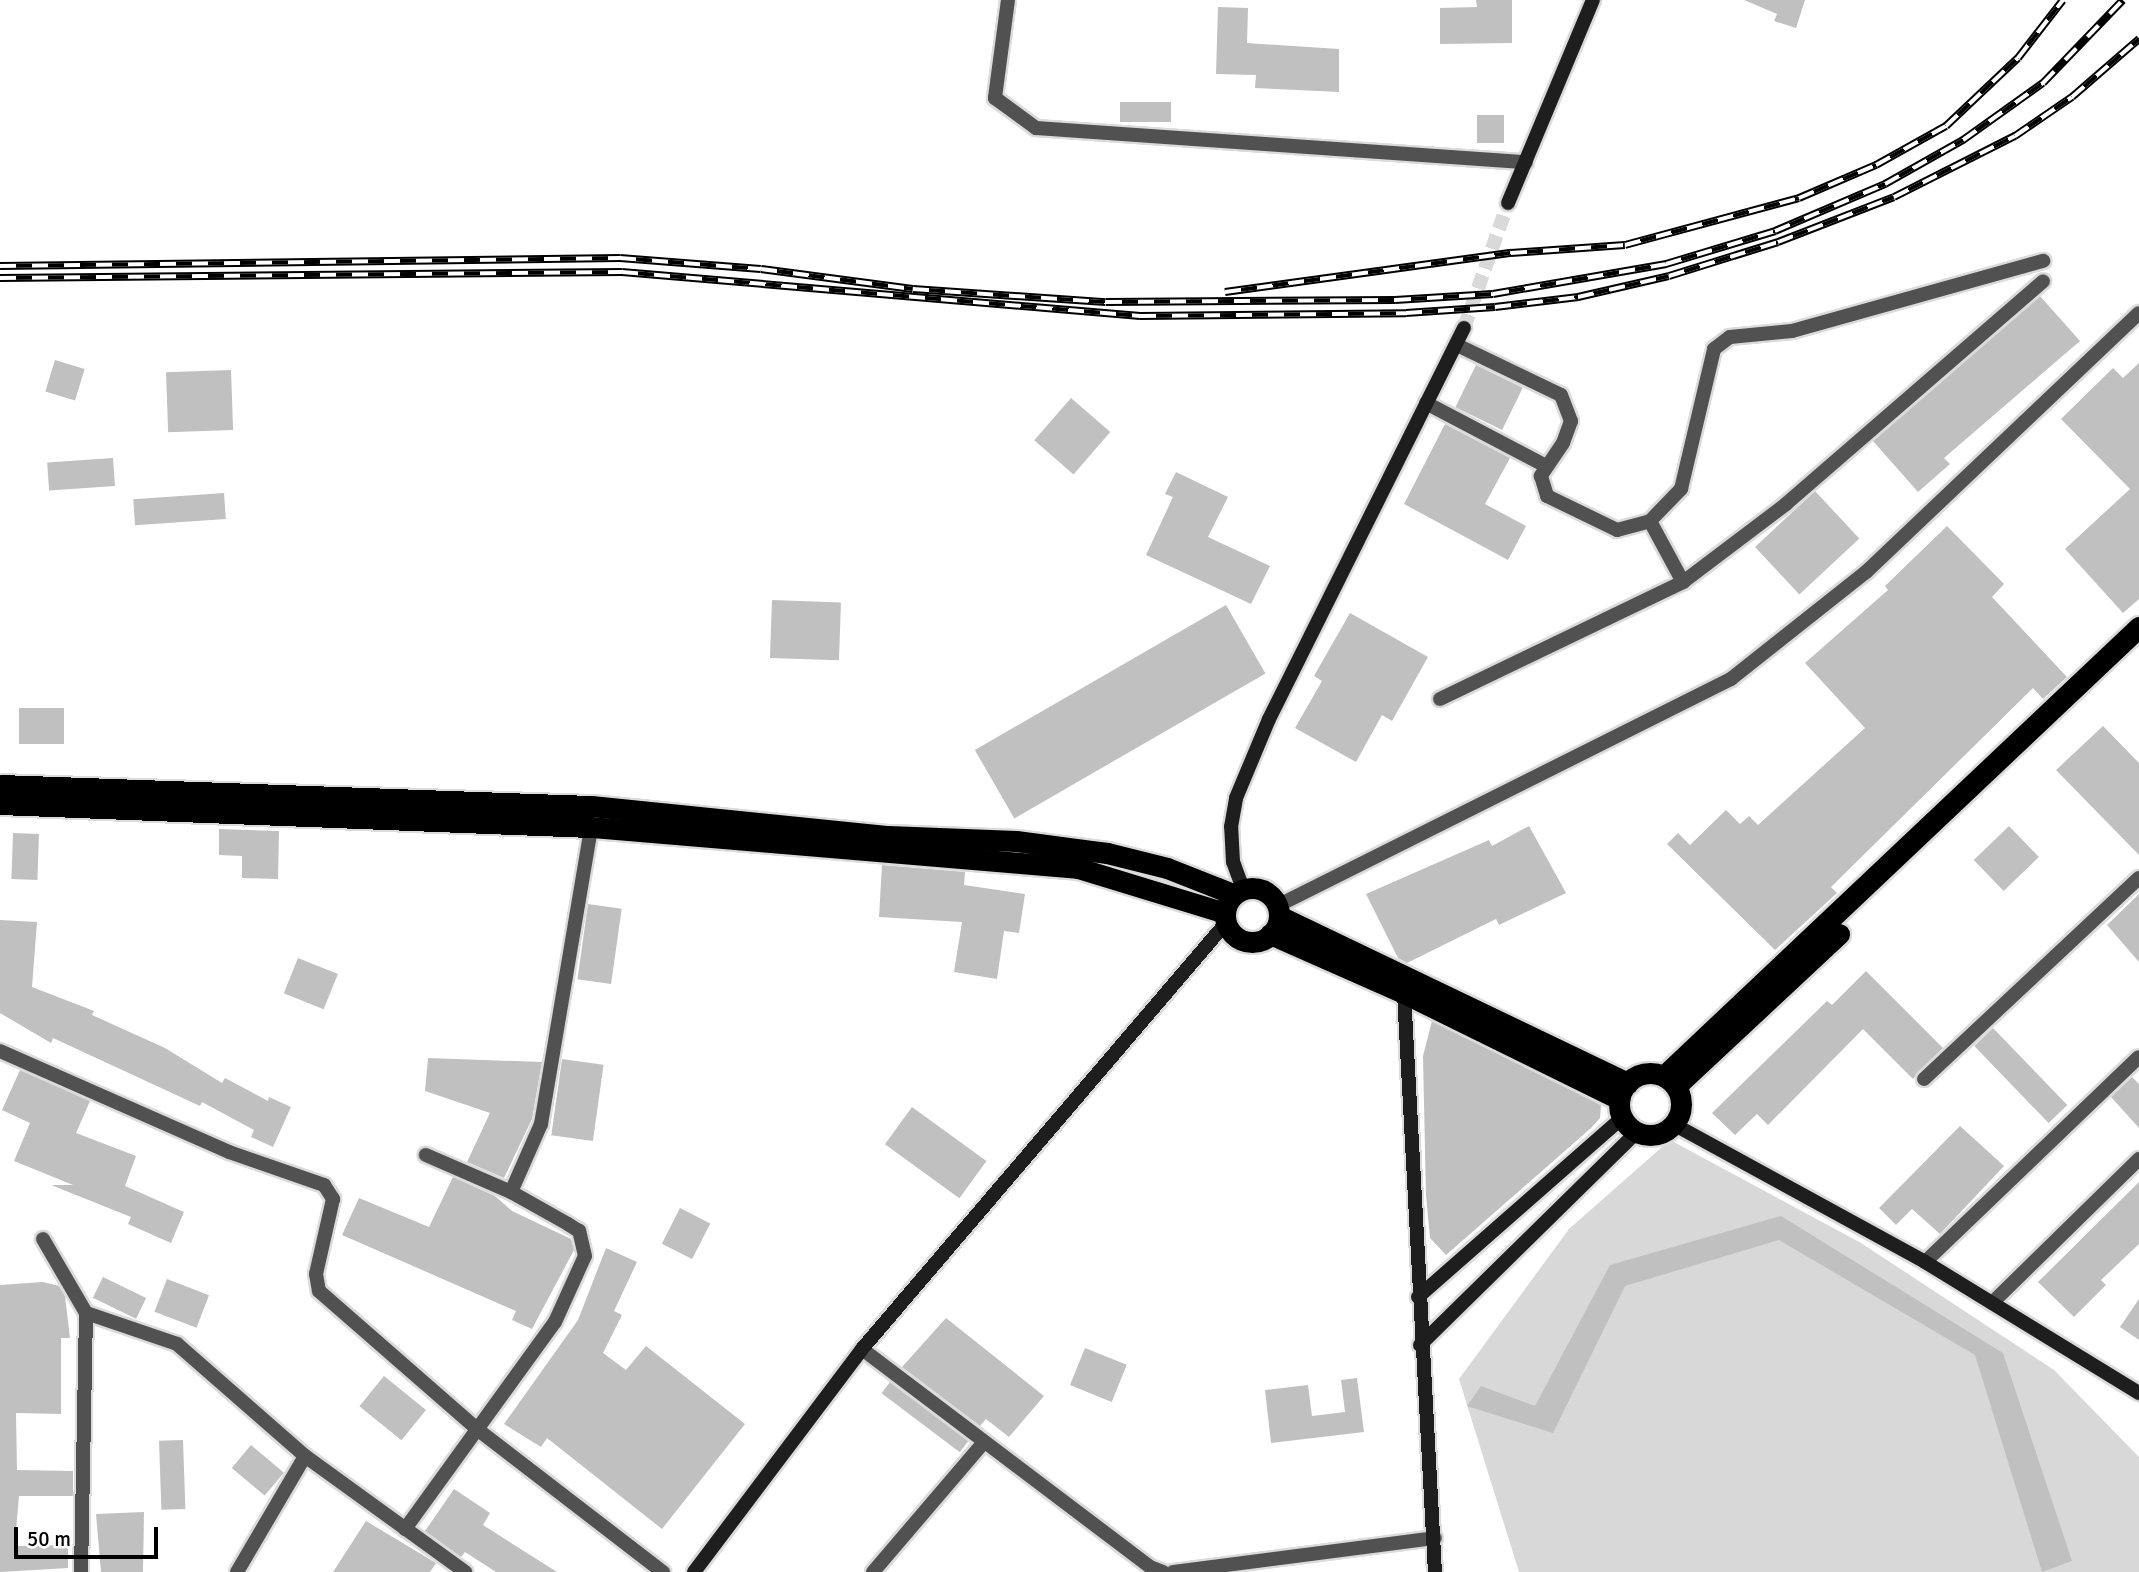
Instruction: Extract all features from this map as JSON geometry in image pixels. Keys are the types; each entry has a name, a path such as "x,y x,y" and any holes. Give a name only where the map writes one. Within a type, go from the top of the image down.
{"highway":[{"path":"1670,1081 2139,627"},
{"path":"1670,1081 2139,647"},
{"path":"0,785 591,806 888,836 1017,841 1097,850 1167,868 1232,905 1240,939 1250,942 1275,919"},
{"path":"0,804 591,827 1078,868 1232,905 1263,890 1275,919 1404,993 1626,1108"},
{"path":"1275,919 1626,1108 1652,1135 1675,1125 1681,1102 1670,1081 1648,1073 1626,1108"}],"main road":[{"path":"1508,203 1593,0"},
{"path":"694,1572 862,1349 1232,905 1231,827 1236,798 1269,719 1464,328"},
{"path":"1404,993 1420,1345 1435,1538 1435,1572"},
{"path":"1418,1297 1626,1108"},
{"path":"1420,1345 1626,1108"},
{"path":"1675,1125 1925,1262 2139,1393"}],"street":[{"path":"1008,0 995,98 1036,128 1526,162"},
{"path":"1457,345 1561,395 1571,421 1563,443 1541,476 1547,496 1617,530 1650,521 1681,489 1714,349 1730,337 1792,331 2043,261"},
{"path":"1440,699 1683,582 1786,504 2043,281"},
{"path":"1275,919 1731,679 1866,572 2139,313"},
{"path":"1426,403 1546,467"},
{"path":"1650,521 1683,582"},
{"path":"511,1192 541,1124 591,827"},
{"path":"1924,1079 2139,877"},
{"path":"0,1051 229,1152 324,1185 333,1199 316,1274 319,1291 477,1429 663,1572"},
{"path":"1925,1262 2139,1057"},
{"path":"405,1529 555,1322 585,1256 579,1231 511,1192 425,1155"},
{"path":"1992,1303 2139,1159"},
{"path":"43,1239 86,1313 81,1572"},
{"path":"86,1313 177,1344 305,1456 465,1572"},
{"path":"862,1349 1154,1570"},
{"path":"873,1572 984,1442"},
{"path":"237,1572 305,1456"},
{"path":"1172,1572 1435,1538"}],"shaded area":[{"path":"1670,1140 1861,1243 2054,1370 2139,1457 2139,1572 1519,1572 1459,1379 1569,1229"}],"building":[{"path":"1476,0 1512,0 1512,43 1440,44 1440,8 1477,7"},
{"path":"1744,0 1805,0 1796,28 1774,21 1777,14"},
{"path":"1218,7 1248,8 1247,43 1339,49 1339,92 1255,88 1256,75 1216,74"},
{"path":"1120,102 1171,102 1171,122 1120,122"},
{"path":"1477,115 1504,115 1504,143 1477,143"},
{"path":"2040,296 2080,341 1944,458 1950,464 1918,492 1873,441"},
{"path":"55,360 85,369 75,401 45,392"},
{"path":"2139,363 2139,599 2123,613 2065,549 2130,489 2061,419 2113,368 2123,378"},
{"path":"1476,365 1523,388 1502,430 1455,407"},
{"path":"231,370 233,430 168,432 166,372"},
{"path":"1071,398 1110,432 1074,474 1034,440"},
{"path":"1445,424 1510,458 1485,504 1526,526 1508,560 1404,504"},
{"path":"113,458 115,486 49,491 47,463"},
{"path":"1176,472 1228,497 1208,537 1270,566 1251,604 1146,555 1173,497 1165,494"},
{"path":"1815,491 1859,539 1799,594 1755,547"},
{"path":"224,493 226,519 135,525 133,499"},
{"path":"1947,526 2004,584 1992,597 2067,677 2043,699 2033,688 1831,887 1837,893 1775,950 1667,844 1678,833 1690,845 1726,810 1740,824 1749,816 1758,825 1865,728 1805,663 1888,590 1885,586"},
{"path":"772,600 841,602 839,660 770,658"},
{"path":"1226,605 1266,673 1014,818 975,750"},
{"path":"1350,613 1428,657 1392,721 1382,715 1356,762 1295,728 1322,681 1314,676"},
{"path":"19,708 64,708 64,744 19,744"},
{"path":"2103,726 2139,763 2139,855 2056,770"},
{"path":"1529,826 1566,893 1499,925 1496,919 1407,963 1398,958 1366,894 1489,840 1492,846"},
{"path":"2009,826 2039,857 2004,891 1974,860"},
{"path":"219,829 279,831 278,879 242,878 242,856 219,855"},
{"path":"13,833 39,834 37,880 11,879"},
{"path":"882,865 965,872 964,885 1025,894 1019,933 1004,931 997,979 954,972 962,922 879,917"},
{"path":"2139,894 2139,962 2107,925"},
{"path":"588,904 622,909 611,984 577,979"},
{"path":"0,920 37,922 32,987 94,1011 92,1015 165,1048 222,1083 225,1078 268,1101 269,1097 291,1107 273,1147 251,1137 254,1130 202,1102 200,1106 53,1038 51,1043 0,1013"},
{"path":"298,958 338,974 324,1009 284,993"},
{"path":"1866,971 1943,1048 1913,1079 1863,1029 1768,1125 1757,1114 1735,1135 1712,1113 1827,1001 1832,1005"},
{"path":"1432,1021 1601,1105 1600,1118 1591,1128 1446,1255 1430,1238 1426,1195 1423,1056"},
{"path":"1993,1028 2067,1105 2049,1123 1974,1046"},
{"path":"428,1058 542,1062 532,1119 504,1178 467,1162 490,1113 425,1091"},
{"path":"562,1059 604,1065 593,1141 551,1135"},
{"path":"20,1070 90,1101 76,1133 136,1156 125,1186 184,1212 171,1243 128,1224 131,1217 51,1185 73,1185 14,1161 30,1123 2,1110"},
{"path":"2132,1077 2139,1084 2139,1128 2111,1097"},
{"path":"912,1107 986,1161 959,1198 885,1144"},
{"path":"1960,1126 2004,1166 1940,1234 1912,1209 1896,1225 1879,1208"},
{"path":"453,1177 495,1196 512,1211 571,1239 574,1250 532,1329 512,1320 516,1311 342,1235 359,1198 429,1227"},
{"path":"2139,1182 2139,1244 2101,1280 2106,1285 2074,1317 2038,1282"},
{"path":"680,1208 710,1223 692,1259 662,1244"},
{"path":"1781,1216 2003,1353 2072,1561 2042,1572 1975,1355 1779,1240 1625,1286 1553,1433 1467,1406 1481,1386 1535,1406 1610,1265"},
{"path":"606,1248 637,1262 614,1311 622,1315 603,1353 626,1370 646,1346 745,1424 662,1529 547,1438 541,1447 504,1424 578,1320"},
{"path":"103,1277 146,1298 136,1319 93,1298"},
{"path":"167,1279 209,1295 196,1328 154,1312"},
{"path":"43,1282 59,1286 65,1296 70,1338 61,1338 61,1414 16,1413 17,1470 73,1471 73,1496 19,1496 15,1542 18,1546 68,1545 68,1568 0,1572 0,1285"},
{"path":"2139,1299 2139,1340 2120,1327"},
{"path":"946,1318 1044,1396 1009,1437 986,1419 980,1426 902,1367"},
{"path":"1085,1348 1127,1365 1112,1402 1070,1385"},
{"path":"384,1376 426,1410 401,1440 359,1406"},
{"path":"1357,1378 1364,1432 1271,1443 1265,1390 1308,1385 1312,1416 1345,1412 1341,1380"},
{"path":"890,1382 968,1441 960,1452 882,1393"},
{"path":"183,1440 185,1509 161,1510 159,1441"},
{"path":"251,1445 284,1473 265,1496 232,1468"},
{"path":"454,1489 490,1513 483,1525 557,1572 496,1572 465,1552 461,1557 425,1531"},
{"path":"144,1512 143,1572 101,1572 96,1514"},
{"path":"366,1521 436,1563 430,1572 333,1572"}],"tunnel":[{"path":"1464,328 1508,203"}],"railway":[{"path":"1225,292 1511,253 1625,245 1799,198 1876,165 1946,126 2018,58 2063,0"},
{"path":"0,266 620,258 761,269 913,289 1106,302 1395,300 1493,294 1666,264 1775,231 1885,184 1963,140 2043,83 2123,0"},
{"path":"0,278 622,272 1140,316 1406,313 1495,307 1578,297 1669,276 1778,242 1894,197 2015,136 2072,97 2139,39"}]}
